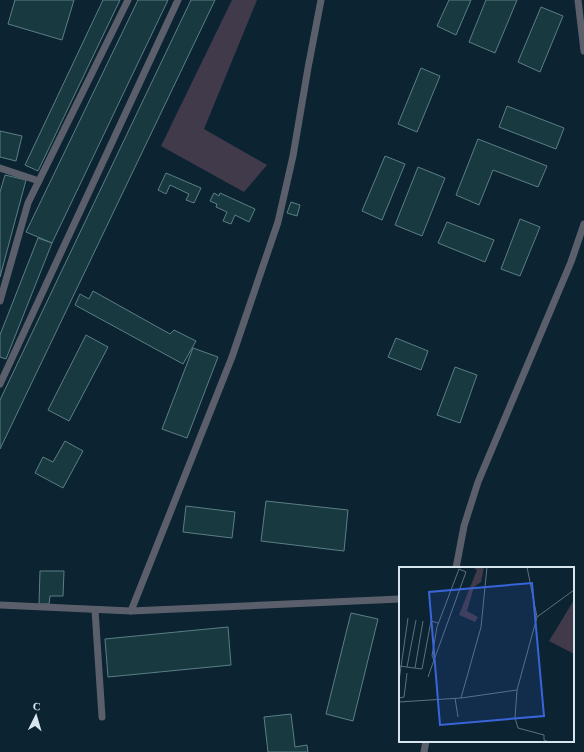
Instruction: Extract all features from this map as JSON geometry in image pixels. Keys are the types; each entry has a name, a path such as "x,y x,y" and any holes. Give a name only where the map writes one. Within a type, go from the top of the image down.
{"lane":[{"path":"0,301 28,203 128,0"},
{"path":"0,384 178,0"},
{"path":"132,611 232,357 278,222 293,156 321,0"},
{"path":"578,0 584,51"},
{"path":"0,168 39,181"},
{"path":"456,567 464,526 478,482 571,262 584,224"},
{"path":"0,605 132,611 399,599"},
{"path":"94,610 102,718"},
{"path":"424,752 426,742"}],"shaded area":[{"path":"232,0 257,0 204,129 267,165 244,192 161,146"}],"building":[{"path":"15,0 74,0 62,40 8,24"},
{"path":"103,0 120,0 38,171 25,165"},
{"path":"138,0 168,0 52,243 26,232"},
{"path":"191,0 215,0 0,449 0,400"},
{"path":"449,0 471,0 456,35 437,26"},
{"path":"486,0 517,0 495,53 469,42"},
{"path":"541,7 563,16 540,72 518,62"},
{"path":"421,68 440,76 417,132 398,124"},
{"path":"507,106 564,128 556,149 499,127"},
{"path":"0,131 22,136 16,161 0,157"},
{"path":"478,139 547,166 538,187 493,170 479,205 456,195"},
{"path":"385,156 405,164 382,220 362,211"},
{"path":"418,167 445,178 422,236 395,225"},
{"path":"166,173 201,188 194,203 186,200 189,194 170,185 166,194 158,190"},
{"path":"5,175 26,180 0,277 0,192"},
{"path":"214,193 219,196 220,193 255,209 249,222 235,215 231,224 223,221 227,212 216,207 217,204 210,201"},
{"path":"291,202 300,205 297,216 287,213"},
{"path":"520,219 540,227 520,276 501,269"},
{"path":"447,222 494,240 485,262 438,243"},
{"path":"38,238 52,243 6,359 0,357 0,335"},
{"path":"93,291 170,334 174,330 196,341 183,364 75,305 80,294 89,299"},
{"path":"86,335 108,347 69,421 48,410"},
{"path":"396,338 428,351 421,370 388,357"},
{"path":"193,348 218,357 187,438 162,429"},
{"path":"455,367 477,375 460,423 437,415"},
{"path":"65,441 83,451 63,488 35,473 43,457 53,462"},
{"path":"266,501 348,510 344,551 261,541"},
{"path":"186,506 235,512 232,538 183,532"},
{"path":"40,571 64,571 63,596 50,596 49,604 39,604"},
{"path":"351,613 378,619 353,721 326,714"},
{"path":"228,627 231,665 108,677 105,639"},
{"path":"291,714 295,747 307,745 308,752 268,752 264,717"}]}
